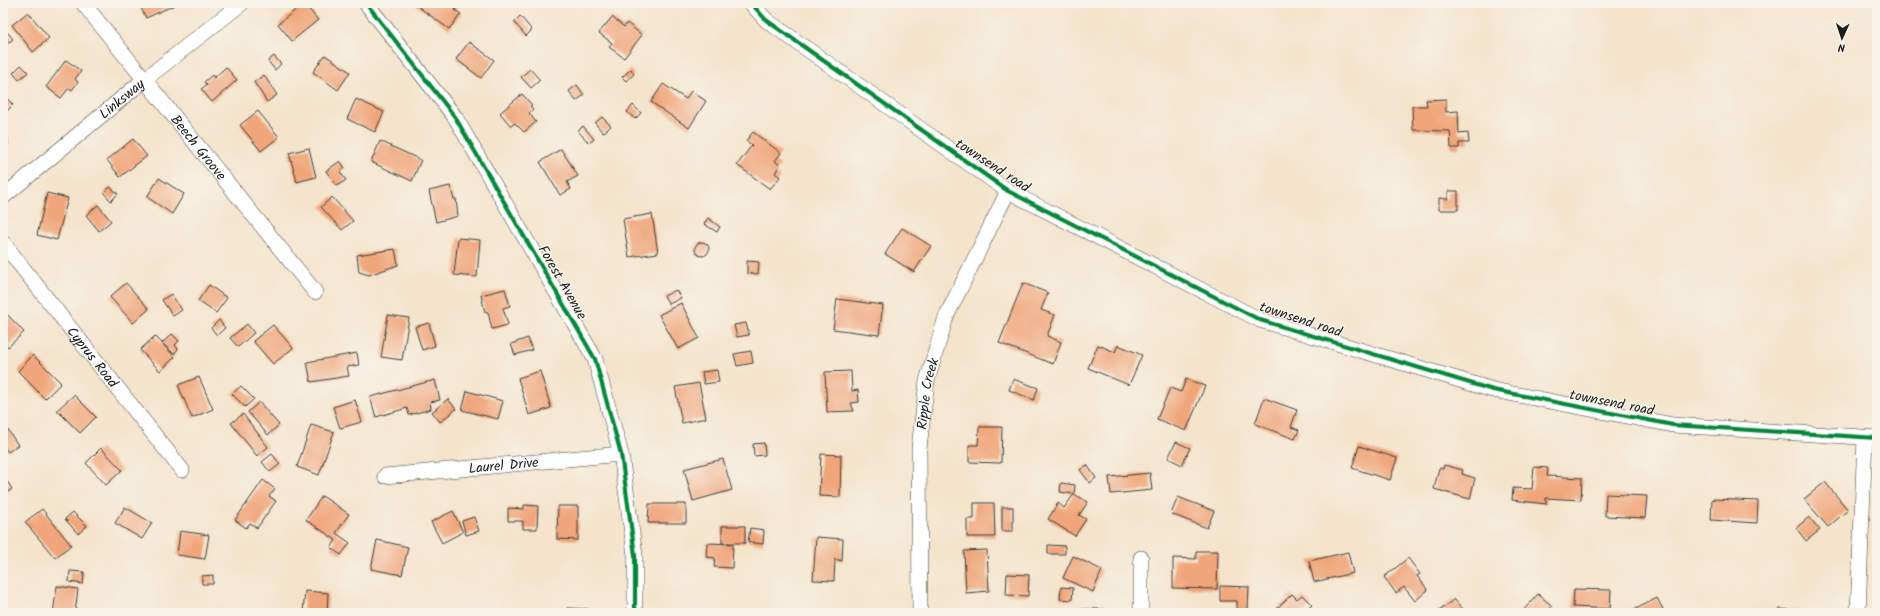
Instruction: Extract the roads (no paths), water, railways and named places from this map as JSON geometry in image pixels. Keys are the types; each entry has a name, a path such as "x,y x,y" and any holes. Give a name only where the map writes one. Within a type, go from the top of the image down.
{"street":[{"name":"Beech Groove","path":"83,3 315,292"},
{"name":"Linksway","path":"3,197 144,80 242,3"},
{"name":"Forest Avenue","path":"366,3 455,117 595,359 621,454 635,555 635,613"},
{"name":"townsend road","path":"751,3 766,20 1008,191 1260,320 1493,390 1673,425 1871,438"},
{"name":"Ripple Creek","path":"920,613 919,448 927,381 946,317 1008,191"},
{"name":"Cyprus Road","path":"3,243 182,470"},
{"path":"1858,613 1871,438"},
{"name":"Laurel Drive","path":"385,476 621,454"},
{"path":"1141,558 1141,613"}]}
